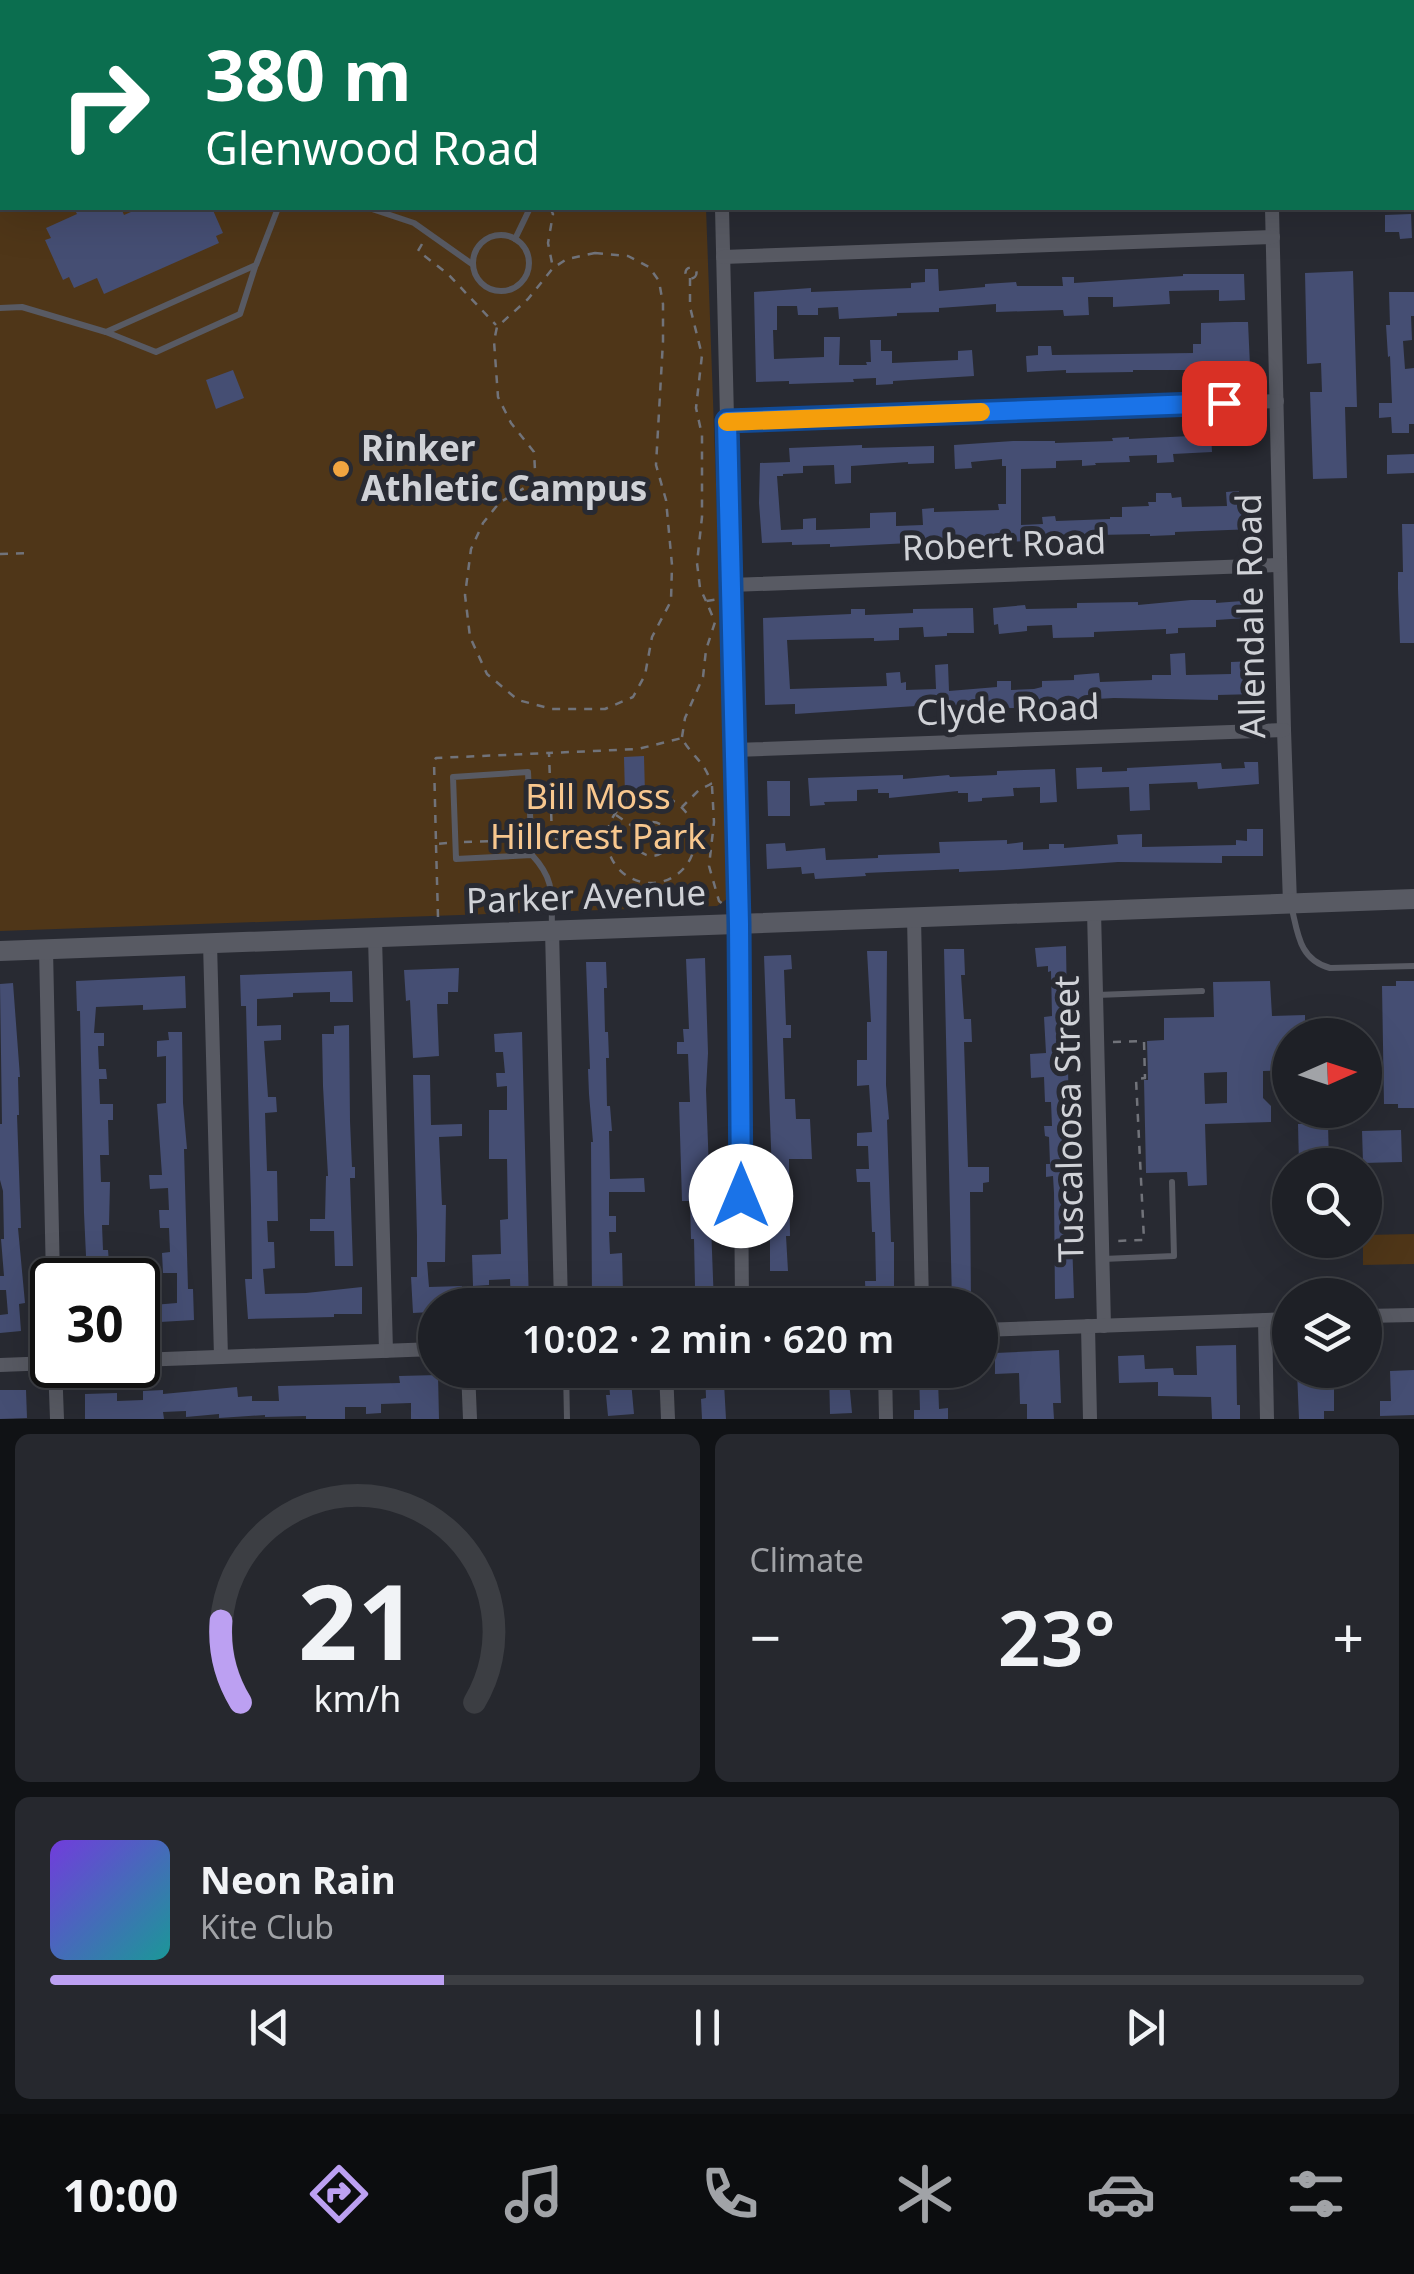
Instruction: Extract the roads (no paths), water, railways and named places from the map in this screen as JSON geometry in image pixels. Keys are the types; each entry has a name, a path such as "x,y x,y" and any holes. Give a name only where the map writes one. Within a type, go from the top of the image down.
{"street":[{"path":"722,210 739,924 742,1288"},
{"name":"Allendale Road","path":"1272,210 1290,903"},
{"path":"723,258 1273,237"},
{"path":"727,421 1276,401"},
{"name":"Robert Road","path":"731,592 1280,565"},
{"name":"Clyde Road","path":"735,750 1284,730"},
{"name":"Parker Avenue","path":"0,951 1414,899"},
{"name":"Tuscaloosa Street","path":"1090,1419 1102,1259 1094,911"},
{"path":"914,917 922,1288"},
{"path":"552,930 561,1288"},
{"path":"374,937 386,1351"},
{"path":"210,943 220,1357"},
{"path":"46,949 53,1258"},
{"path":"1382,1316 1414,1315"},
{"path":"1264,1320 1267,1419"},
{"path":"998,1329 1272,1320"},
{"path":"160,1359 418,1350"},
{"path":"0,1364 30,1364"},
{"path":"55,1388 57,1419"},
{"path":"469,1388 470,1419"},
{"path":"667,1388 668,1419"},
{"path":"885,1388 886,1419"}],"lane":[{"path":"0,308 22,306 156,352 240,314 277,210"},
{"path":"375,210 414,223 472,264"},
{"path":"515,239 529,210"},
{"path":"500,234 515,239 529,260 527,274 509,290 493,290 477,279 472,264 476,250 490,237 500,234"},
{"path":"106,332 256,266"},
{"path":"532,855 456,859 451,843 453,777 528,772 532,855 545,870 550,884 552,930"},
{"path":"1290,903 1302,949 1319,965 1414,966"},
{"path":"1096,994 1202,992"},
{"path":"1102,1259 1174,1256 1172,1182"},
{"path":"566,1388 567,1419"}],"place":[{"name":"Rinker Athletic Campus","path":"341,469"}],"park label":[{"name":"Bill Moss Hillcrest Park","path":"598,817"}]}
